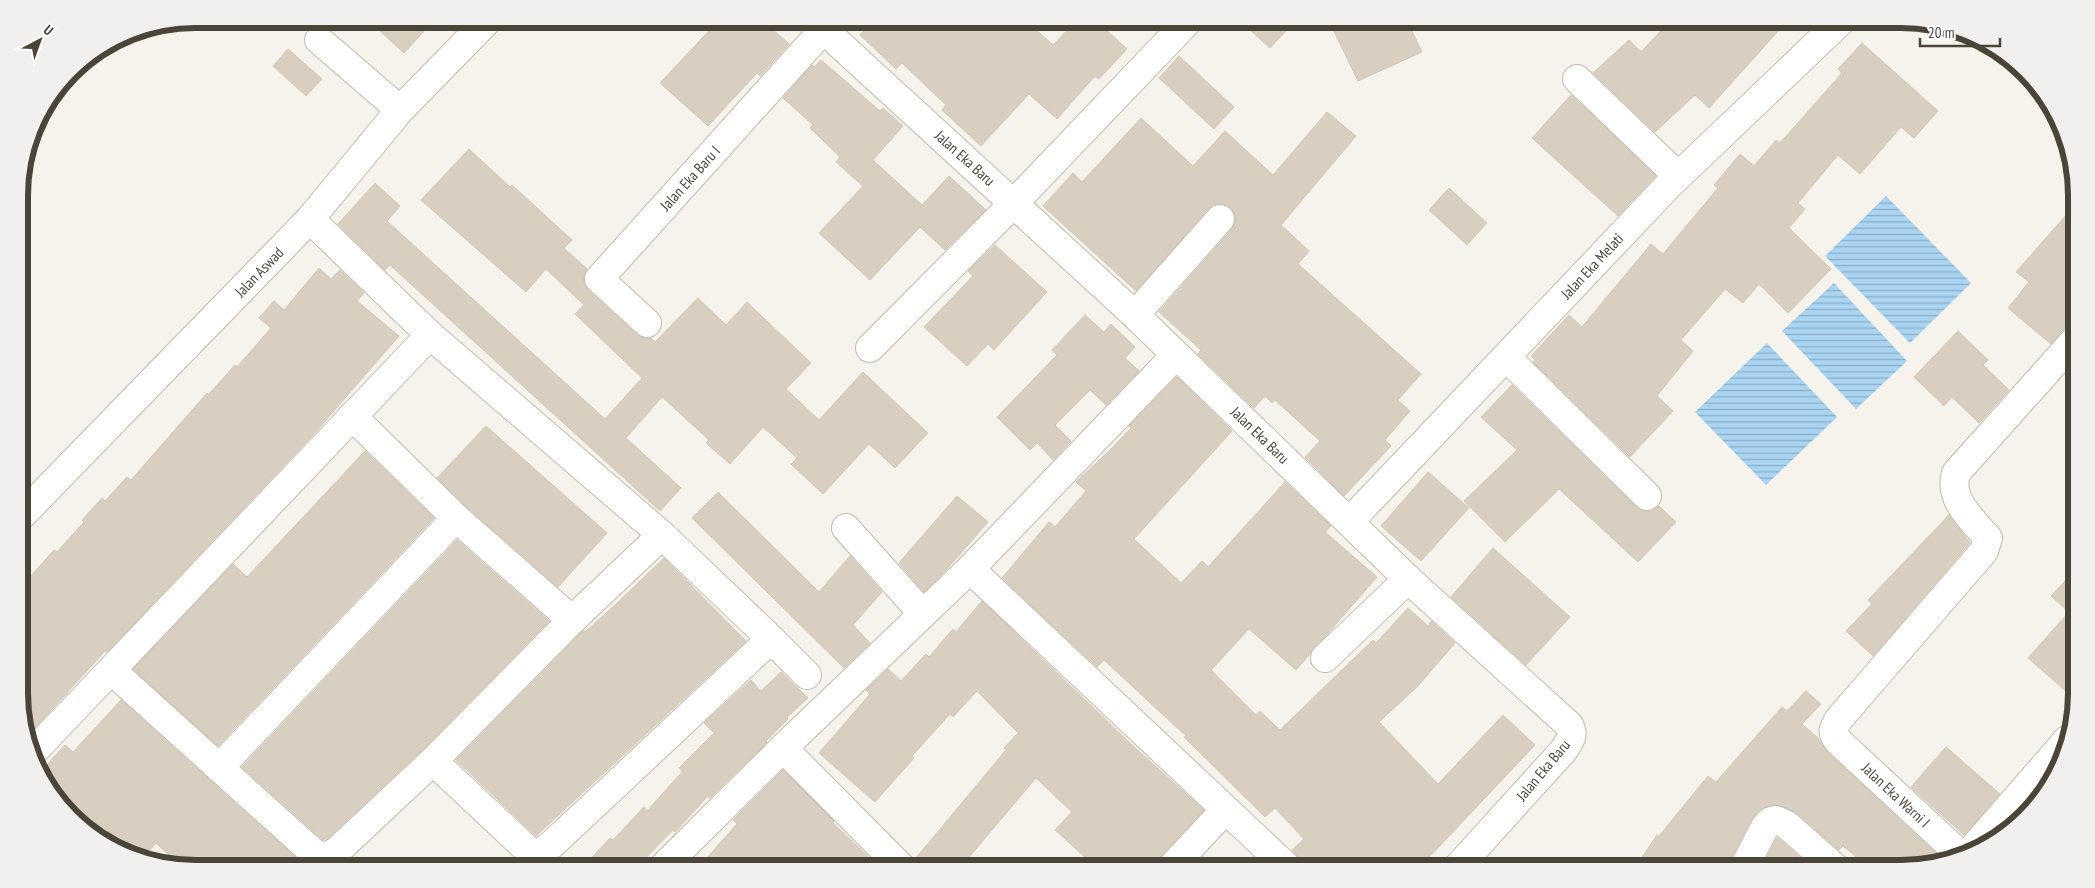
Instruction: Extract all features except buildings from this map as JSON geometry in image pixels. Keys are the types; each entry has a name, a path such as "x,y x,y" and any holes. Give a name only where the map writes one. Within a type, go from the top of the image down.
{"street":[{"name":"Jalan Aswad","path":"28,509 310,219 400,110 479,28"},
{"name":"Jalan Eka Baru I","path":"647,323 599,279 818,28"},
{"name":"Jalan Eka Baru","path":"829,28 1135,315 1408,579 1552,708 1571,730 1571,738 1556,760 1464,860"},
{"path":"870,348 1014,203 1181,28"},
{"name":"Jalan Eka Melati","path":"1350,521 1678,176 1834,28"},
{"path":"319,40 400,110"},
{"path":"1577,79 1678,176"},
{"path":"310,219 430,335 662,535 807,675"},
{"path":"1135,315 1220,220"},
{"path":"37,748 430,335"},
{"name":"Jalan Eka Warni I","path":"1957,851 1838,741 1833,735 1833,730 1839,719 1984,551 1988,538 1959,504 1955,493 1954,479 1956,472 2068,348"},
{"path":"670,860 783,748 970,569 1176,355"},
{"path":"1506,357 1647,496"},
{"path":"352,416 456,518 572,620"},
{"path":"219,768 456,518"},
{"path":"846,528 923,614"},
{"path":"111,670 315,854 322,858 329,857 432,761 572,620 662,535"},
{"path":"970,569 1278,860"},
{"path":"1325,658 1408,579"},
{"path":"432,761 529,851 532,853 540,852 563,834 771,639"},
{"path":"783,748 894,860"},
{"path":"1983,838 2057,751"},
{"path":"1178,860 1225,810"},
{"path":"1748,860 1765,827 1770,821 1776,820 1787,825 1827,860"}],"water":[{"path":"1886,196 1971,283 1910,343 1825,256"},
{"path":"1834,283 1907,361 1856,409 1782,331"},
{"path":"1767,343 1837,417 1766,485 1695,412"}]}
